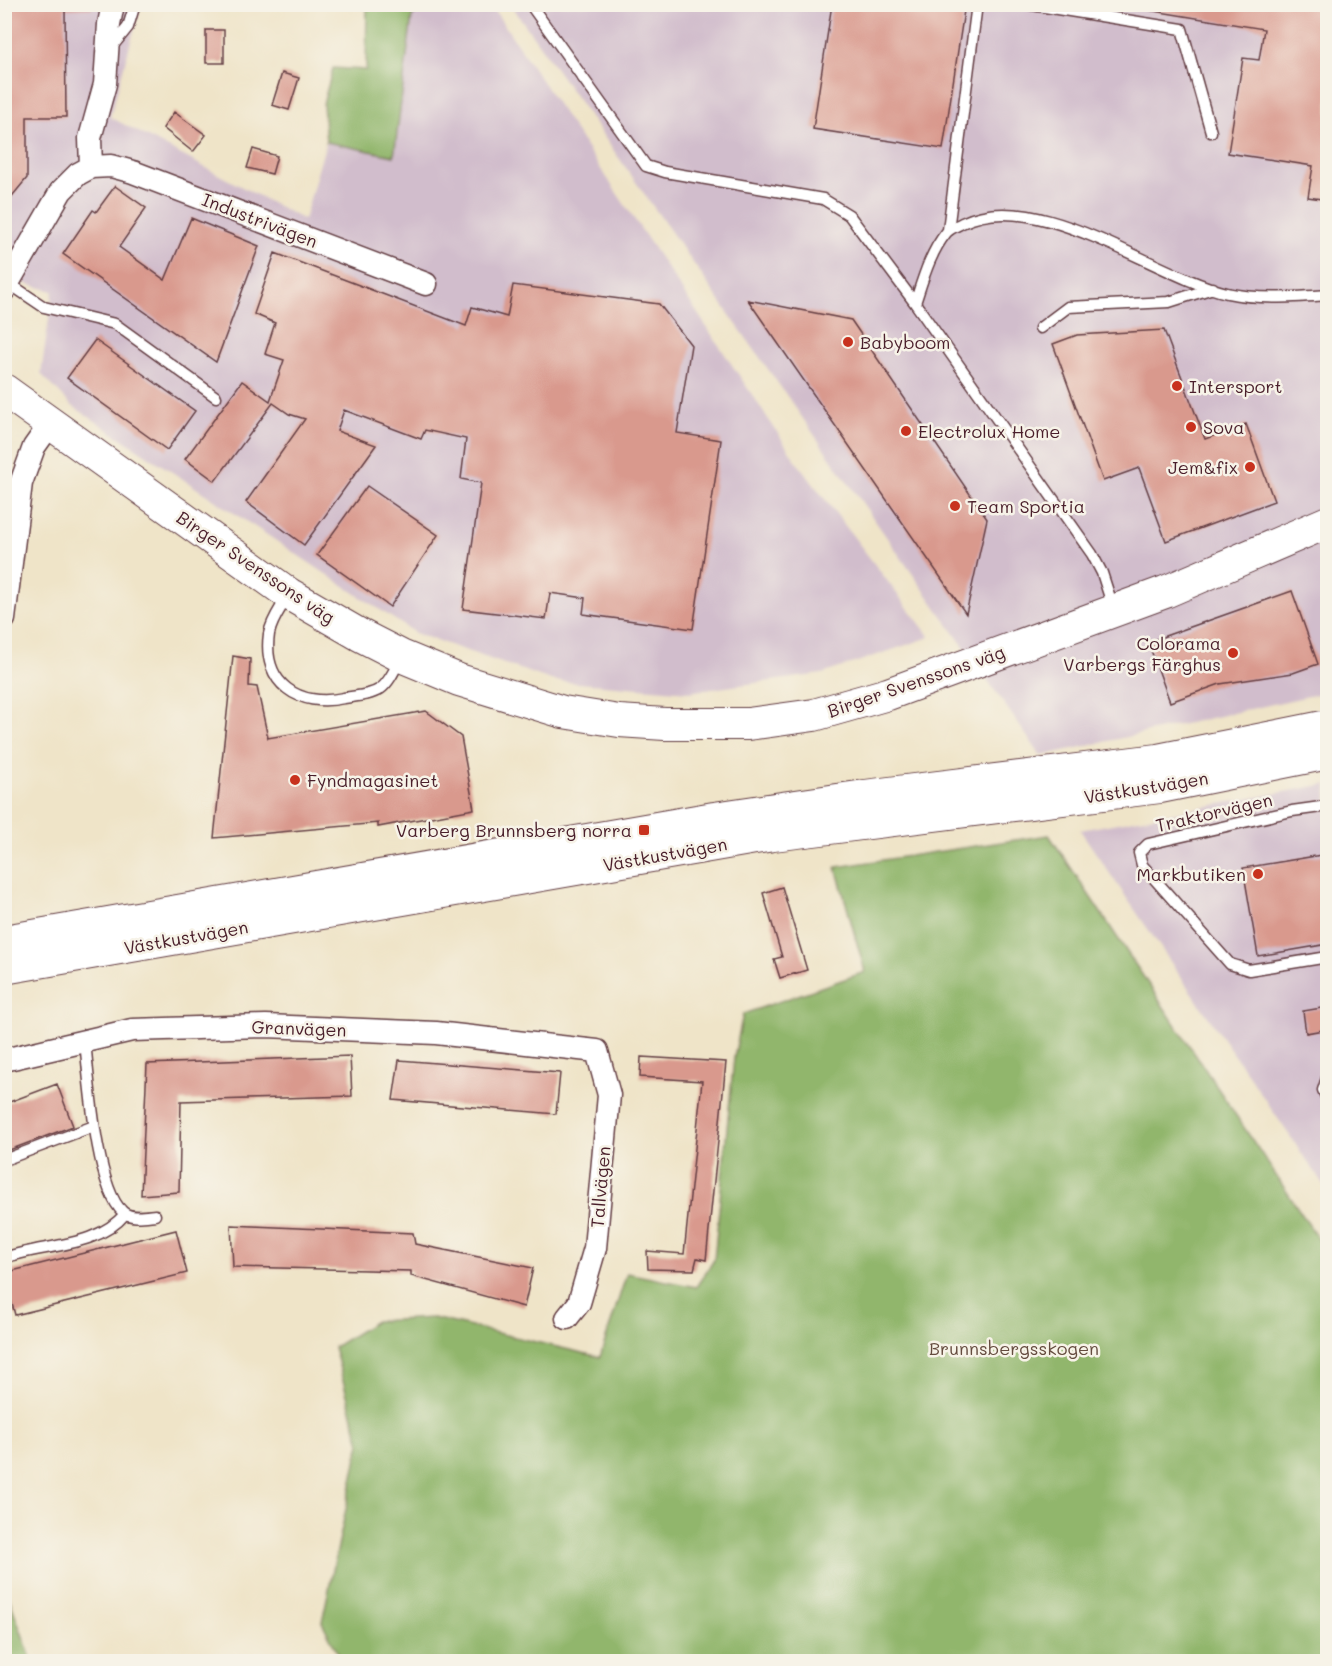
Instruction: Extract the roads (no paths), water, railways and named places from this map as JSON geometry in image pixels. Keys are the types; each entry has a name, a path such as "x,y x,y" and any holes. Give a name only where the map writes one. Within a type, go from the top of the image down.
{"street":[{"path":"5,285 62,191 78,174 91,167 90,138 105,84 113,4"},
{"name":"Industrivägen","path":"91,167 111,166 133,172 426,284"},
{"name":"Birger Svenssons väg","path":"6,390 289,594 401,656 459,680 563,712 620,721 665,724 748,724 814,715 888,694 1165,592 1328,522"},
{"path":"4,619 21,483 34,447 51,423"},
{"name":"Birger Svenssons väg","path":"1165,592 1328,541"},
{"name":"Västkustvägen","path":"4,940 725,816 865,796 1147,762 1328,726"},
{"name":"Västkustvägen","path":"4,968 773,835 1160,787 1328,753"},
{"name":"Granvägen","path":"4,1060 132,1030 266,1026 436,1033 597,1051"},
{"name":"Tallvägen","path":"567,1318 579,1303 595,1248 609,1095 597,1051"}],"lane":[{"path":"107,52 128,27 135,4"},
{"path":"530,4 646,166 664,172 823,199 849,215 915,303 1092,554 1102,573 1114,611"},
{"path":"915,303 929,262 948,230 977,4"},
{"path":"1026,4 1182,30 1211,132"},
{"path":"948,230 980,214 1026,217 1079,230 1228,293 1261,296 1328,295"},
{"path":"5,285 44,307 115,324 216,397"},
{"path":"1040,328 1068,308 1169,302 1214,288"},
{"path":"289,594 269,633 270,652 284,687 296,696 329,702 374,692 381,689 391,676 401,656"},
{"name":"Traktorvägen","path":"1328,806 1292,811 1148,844 1139,853 1142,865 1230,964 1249,970 1328,957"},
{"path":"85,1041 94,1125 112,1199 125,1214 139,1217 155,1215"},
{"path":"1328,1075 1323,1090 1328,1101"},
{"path":"4,1160 94,1125"},
{"path":"4,1258 93,1237 111,1228 125,1214"}],"place":[{"name":"Babyboom","path":"848,342"},
{"name":"Intersport","path":"1177,386"},
{"name":"Sova","path":"1191,427"},
{"name":"Electrolux Home","path":"906,431"},
{"name":"Jem&fix","path":"1250,467"},
{"name":"Team Sportia","path":"955,506"},
{"name":"Colorama Varbergs Färghus","path":"1233,653"},
{"name":"Fyndmagasinet","path":"295,780"},
{"name":"Varberg Brunnsberg norra","path":"644,830"},
{"name":"Markbutiken","path":"1258,874"}],"park label":[{"name":"Brunnsbergsskogen","path":"1014,1348"}]}
